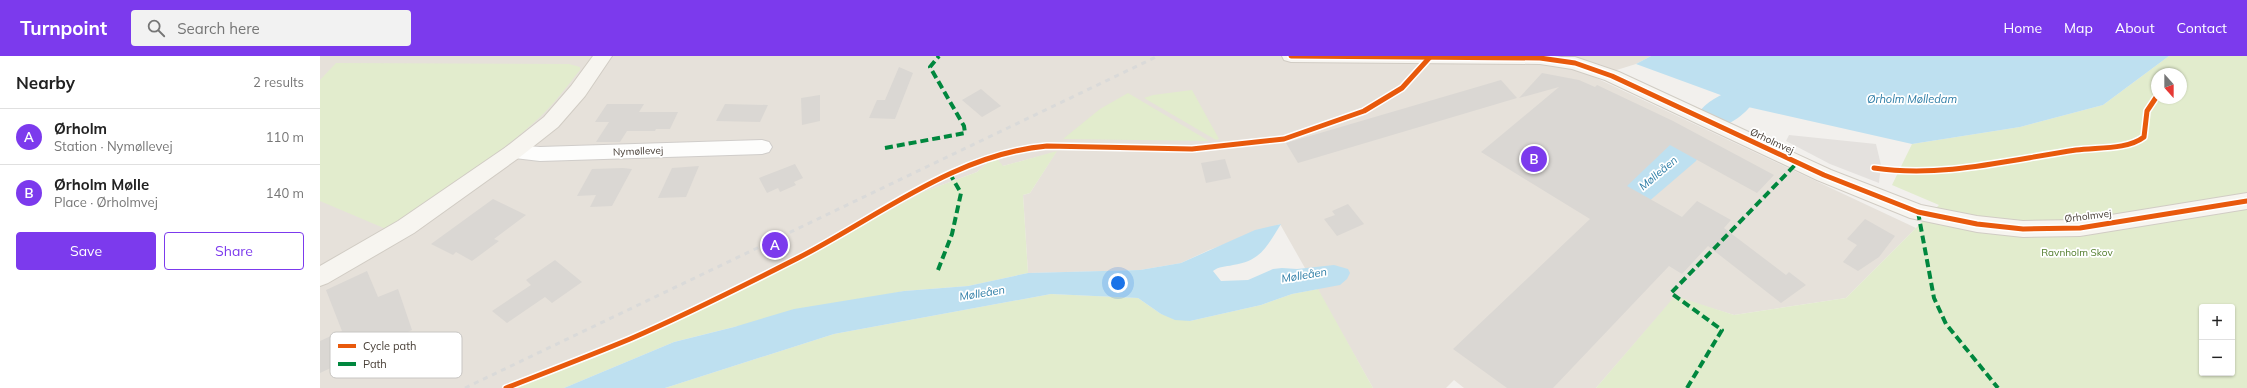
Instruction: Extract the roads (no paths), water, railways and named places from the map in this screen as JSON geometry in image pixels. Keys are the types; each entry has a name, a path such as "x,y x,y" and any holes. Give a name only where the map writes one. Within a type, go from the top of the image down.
{"street":[{"path":"320,277 406,227 514,152 551,122 578,91 603,56"},
{"name":"Ørholmvej","path":"1291,56 1540,58 1575,64 1612,76 1824,175 1918,212 1977,224 2023,229 2080,228 2247,201"},
{"name":"Nymøllevej","path":"514,152 540,154 762,147"}],"water":[{"name":"Ørholm Mølledam","path":"1651,56 2169,56 2103,105 2020,127 1912,144 1748,107 1737,101 1636,64"},
{"path":"1281,224 1267,246 1257,256 1243,263 1215,269 1213,271 1221,281 1248,280 1273,269 1297,269 1334,265 1348,269 1350,273 1347,279 1340,285 1292,294 1261,305 1190,321 1175,320 1161,314 1138,298 1051,294 834,334 665,388 564,388 674,342 734,327 794,309 904,291 968,286 1028,273 1140,270 1181,263 1255,230"}],"waterway":[{"name":"Mølleåen","path":"1715,115 1737,101"},
{"name":"Mølleåen","path":"1634,193 1683,152"}],"railway":[{"path":"465,388 1158,56"}],"place":[{"name":"Ørholm Mølle","path":"1534,159"},
{"name":"Ørholm","path":"775,245"}],"park label":[{"name":"Ravnholm Skov","path":"2077,252"}]}
